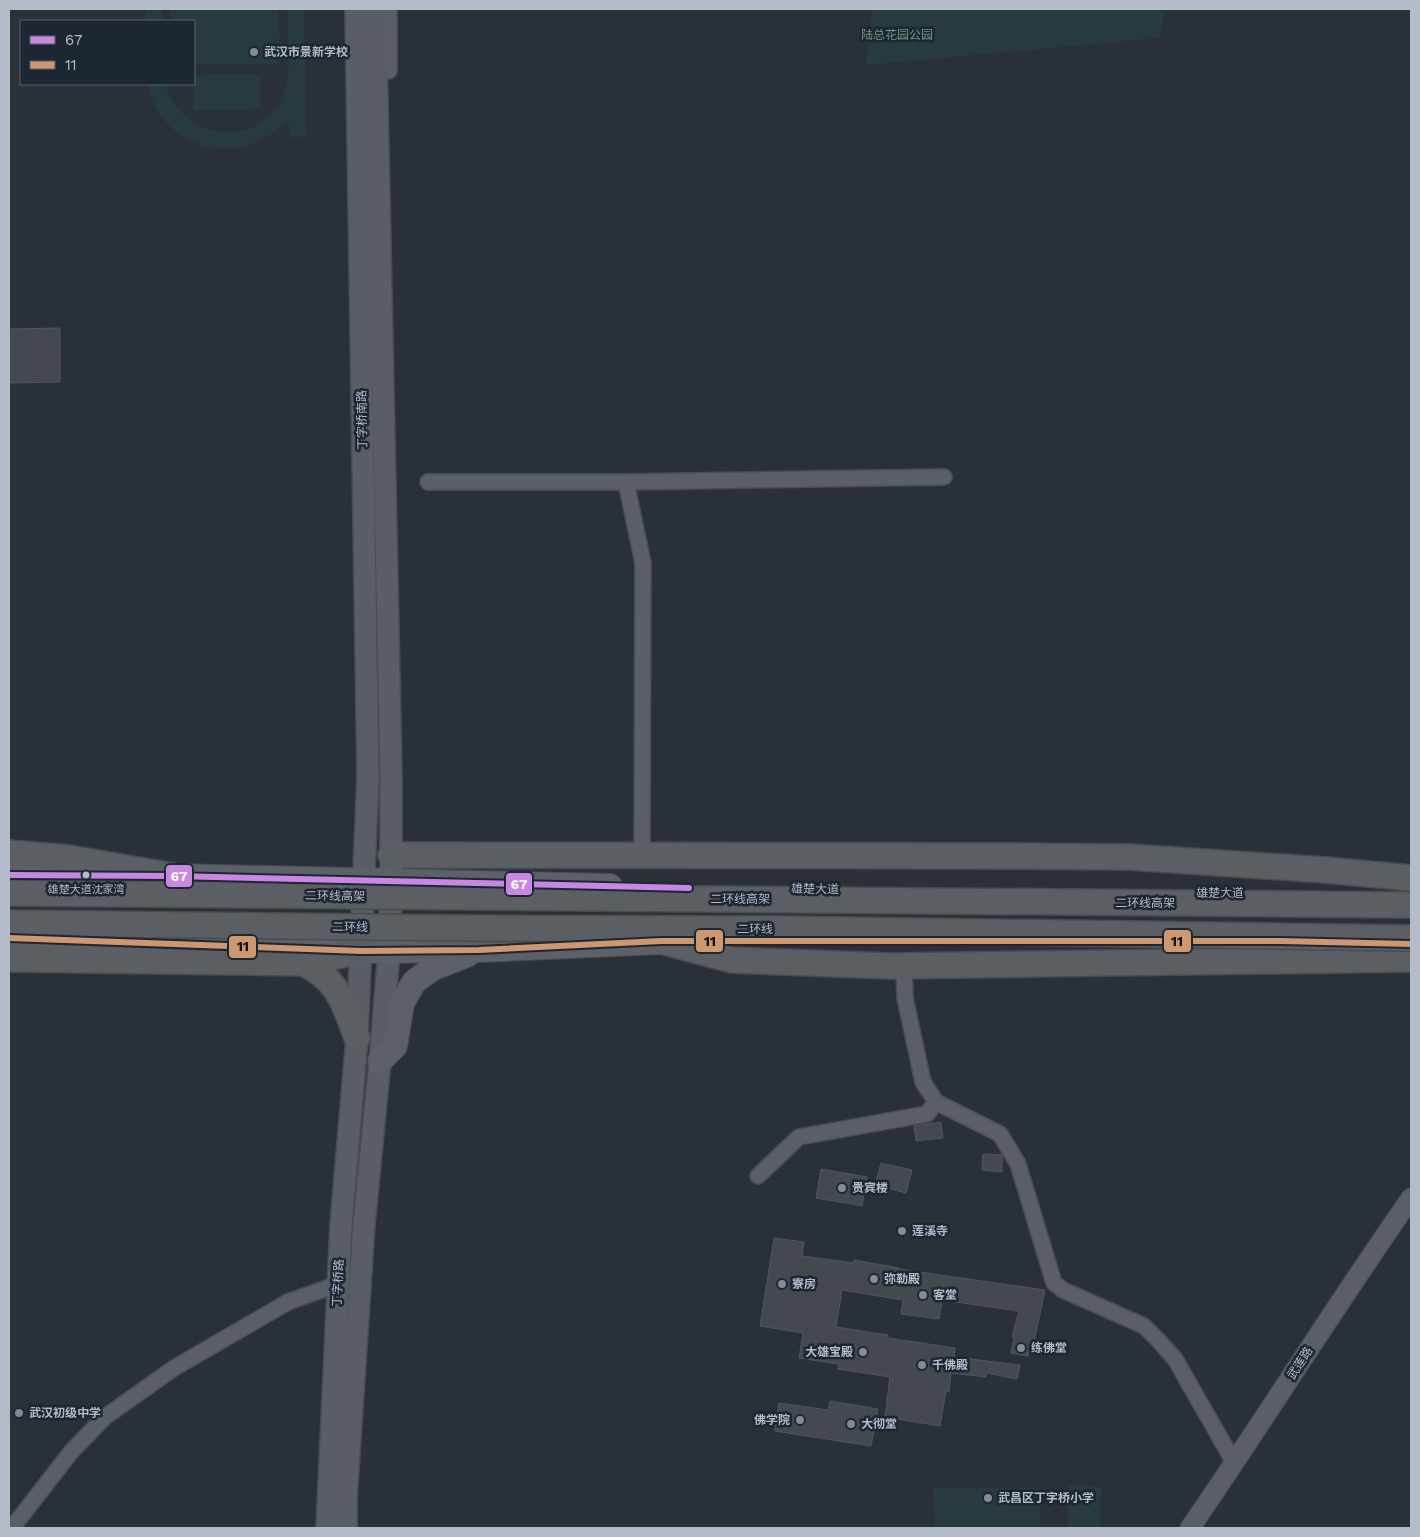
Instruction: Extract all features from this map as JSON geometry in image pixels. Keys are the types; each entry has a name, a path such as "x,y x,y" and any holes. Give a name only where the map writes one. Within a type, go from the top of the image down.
{"highway":[{"path":"9,852 69,858 173,876"},
{"path":"391,855 1128,858 1326,870 1411,878"},
{"name":"二环线高架","path":"9,893 1411,905"},
{"name":"二环线","path":"9,923 771,929 1411,938"},
{"path":"661,941 732,960 904,966 1411,959"},
{"path":"9,959 303,963 361,951"},
{"path":"303,963 323,974 338,992 357,1038"}],"main road":[{"name":"丁字桥南路","path":"356,9 368,776 361,951"},
{"name":"丁字桥南路","path":"375,9 391,776 391,881 388,951"},
{"name":"雄楚大道","path":"9,875 173,876 1046,894 1248,893 1411,898"},
{"path":"9,938 361,951 479,950 661,941 1281,941 1411,944"},
{"path":"380,1061 395,1046 402,1003 414,982 433,968 479,950"},
{"name":"丁字桥路","path":"327,1528 341,1225 357,1038 361,951"},
{"name":"丁字桥路","path":"346,1528 346,1498 364,1224 380,1061 388,951"}],"street":[{"path":"389,9 390,71"},
{"path":"428,482 626,482 944,476"},
{"path":"626,482 643,563 642,856"},
{"path":"904,966 904,998 923,1082 936,1102 1000,1134 1018,1164 1054,1283 1063,1290 1144,1326 1175,1359 1235,1464"},
{"path":"758,1176 800,1137 927,1114 936,1102"},
{"name":"武莲路","path":"1190,1528 1235,1464 1364,1265 1411,1198"},
{"path":"12,1528 71,1452 105,1418 174,1368 288,1302 338,1284"}],"green space":[{"path":"146,9 163,9 163,20 146,20"},
{"path":"171,9 279,9 280,64 195,65 195,20 171,20"},
{"path":"287,9 304,9 306,137 289,137 288,119 275,131 260,140 228,149 211,148 195,143 179,134 166,122 150,94 148,85 165,85 174,103 188,118 204,128 222,132 241,131 258,124 273,112 284,93 286,85 288,52"},
{"name":"陆总花园公园","path":"872,9 1166,9 1159,38 866,65"},
{"path":"260,74 261,109 193,110 195,75"},
{"path":"1068,1485 1101,1487 1100,1528 1067,1528"},
{"path":"933,1487 1040,1488 1041,1528 935,1528"}],"building":[{"path":"60,328 60,382 9,383 9,329"},
{"path":"941,1122 943,1138 916,1141 914,1126"},
{"path":"983,1154 1002,1155 1002,1172 982,1170"},
{"path":"881,1163 912,1170 906,1193 875,1185"},
{"name":"贵宾楼","path":"821,1169 867,1177 862,1206 816,1198"},
{"path":"774,1238 804,1242 802,1256 854,1263 854,1260 898,1269 1045,1290 1034,1342 1031,1342 1028,1356 1011,1353 1014,1338 1012,1337 1019,1311 942,1300 939,1319 901,1314 903,1300 842,1290 836,1327 888,1335 888,1338 955,1348 954,1357 1020,1365 1017,1379 987,1373 986,1377 951,1373 949,1392 946,1391 940,1426 885,1417 890,1377 838,1369 839,1364 799,1358 803,1333 760,1326"},
{"path":"830,1401 878,1409 871,1446 775,1431 779,1403 828,1410"}],"transit line":[{"name":"67","path":"9,875 173,876 689,888"},
{"name":"11","path":"9,938 361,951 479,950 661,941 1281,941 1411,944"}],"place":[{"name":"武汉市景新学校","path":"254,52"},
{"name":"雄楚大道沈家湾","path":"86,875"},
{"name":"贵宾楼","path":"842,1188"},
{"name":"莲溪寺","path":"902,1231"},
{"name":"弥勒殿","path":"874,1279"},
{"name":"寮房","path":"782,1284"},
{"name":"客堂","path":"923,1295"},
{"name":"练佛堂","path":"1021,1348"},
{"name":"大雄宝殿","path":"863,1352"},
{"name":"千佛殿","path":"922,1365"},
{"name":"武汉初级中学","path":"19,1413"},
{"name":"佛学院","path":"800,1420"},
{"name":"大彻堂","path":"851,1424"},
{"name":"武昌区丁字桥小学","path":"988,1498"}]}
